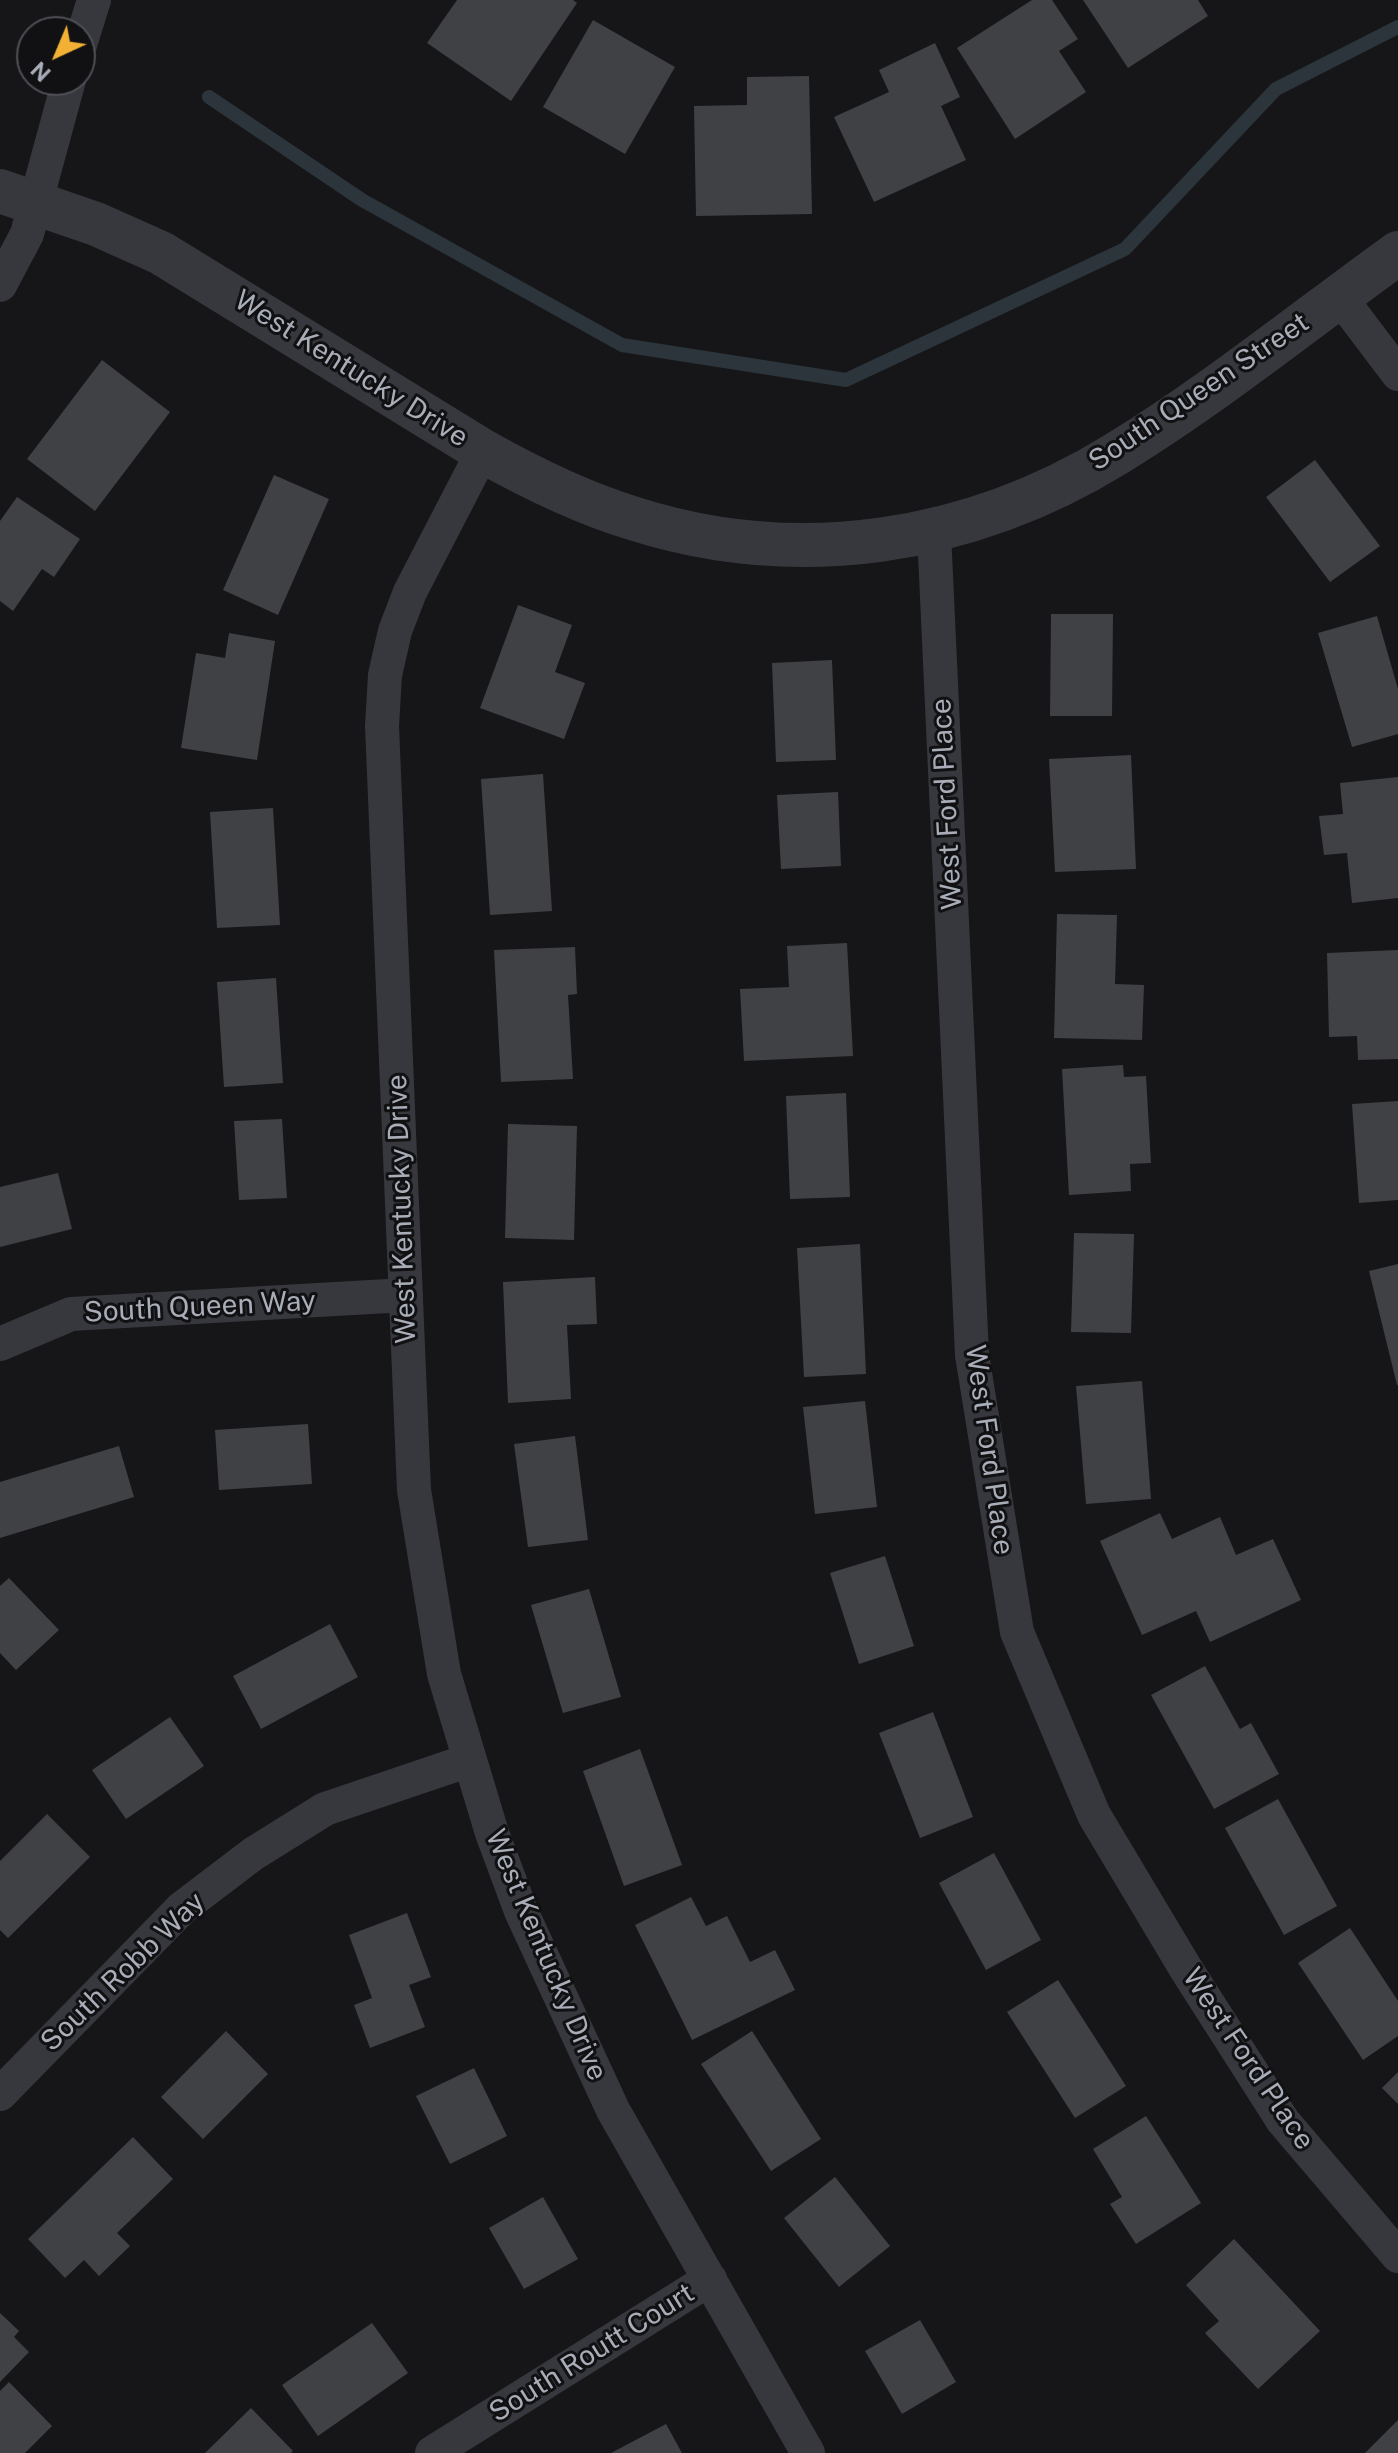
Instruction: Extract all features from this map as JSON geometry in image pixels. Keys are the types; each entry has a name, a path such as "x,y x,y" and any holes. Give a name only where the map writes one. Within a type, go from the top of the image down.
{"street":[{"path":"0,285 27,234 18,198 57,119 64,96"},
{"name":"West Kentucky Drive","path":"18,198 96,224 161,253 483,451 410,592 395,631 385,675 382,726 414,1490 444,1674 492,1833 521,1911 613,2110 808,2453"},
{"name":"South Queen Street","path":"483,451 532,478 578,498 682,532 797,546 885,540 934,532 1041,493 1115,455 1221,383 1398,253"},
{"path":"1339,296 1398,374"},
{"name":"West Ford Place","path":"934,532 972,1355 1017,1632 1094,1815 1186,1969 1283,2121 1398,2256"},
{"name":"South Queen Way","path":"0,1344 71,1314 406,1295"},
{"name":"South Robb Way","path":"0,2094 182,1908 253,1854 325,1809 470,1760"},
{"name":"South Routt Court","path":"432,2453 710,2279"}],"building":[{"path":"457,0 573,0 577,3 511,101 427,43"},
{"path":"1032,0 1052,0 1078,39 1059,51 1086,92 1015,139 957,48"},
{"path":"1083,0 1198,0 1208,16 1128,68"},
{"path":"593,20 675,67 625,154 543,107"},
{"path":"935,43 960,97 941,106 966,160 874,202 834,117 889,92 879,70"},
{"path":"809,76 812,214 696,216 694,106 747,105 747,77"},
{"path":"102,360 170,412 95,511 27,459"},
{"path":"1315,460 1380,546 1330,582 1266,497"},
{"path":"274,475 329,499 278,615 223,590"},
{"path":"17,497 80,539 54,577 42,569 13,611 0,601 0,521"},
{"path":"518,605 572,625 555,672 585,683 564,739 480,708"},
{"path":"1051,614 1113,614 1112,716 1050,716"},
{"path":"1377,616 1398,689 1398,734 1352,747 1318,633"},
{"path":"229,633 275,641 257,760 181,748 196,653 225,658"},
{"path":"832,660 836,760 776,762 772,663"},
{"path":"1131,755 1136,869 1055,872 1049,759"},
{"path":"543,774 552,911 490,915 481,779"},
{"path":"1398,777 1398,898 1352,903 1347,853 1324,855 1319,816 1343,814 1340,783"},
{"path":"838,792 841,866 781,869 777,795"},
{"path":"273,808 280,925 217,928 210,812"},
{"path":"1057,914 1117,915 1115,984 1144,985 1142,1040 1054,1038"},
{"path":"847,943 853,1056 744,1061 740,989 789,987 787,946"},
{"path":"575,947 577,994 568,995 573,1079 501,1082 494,950"},
{"path":"1398,950 1398,1059 1358,1060 1357,1036 1329,1037 1327,953"},
{"path":"276,978 283,1083 224,1087 217,982"},
{"path":"1123,1065 1124,1077 1146,1076 1151,1163 1130,1164 1131,1191 1069,1195 1062,1069"},
{"path":"846,1093 850,1197 790,1199 786,1096"},
{"path":"1398,1101 1398,1200 1359,1203 1352,1104"},
{"path":"282,1119 287,1198 239,1200 234,1121"},
{"path":"508,1124 577,1126 574,1240 505,1238"},
{"path":"58,1173 72,1229 0,1247 0,1187"},
{"path":"1074,1233 1134,1234 1131,1333 1071,1332"},
{"path":"860,1244 866,1374 804,1377 797,1248"},
{"path":"1398,1264 1398,1385 1397,1385 1369,1271"},
{"path":"595,1277 597,1324 567,1325 571,1399 508,1403 503,1282"},
{"path":"1142,1381 1151,1499 1086,1504 1076,1386"},
{"path":"865,1401 877,1507 815,1514 803,1407"},
{"path":"308,1424 312,1484 219,1490 215,1430"},
{"path":"575,1436 588,1540 528,1547 514,1444"},
{"path":"119,1446 134,1497 0,1538 0,1482"},
{"path":"1160,1513 1172,1539 1220,1517 1236,1555 1273,1539 1301,1600 1210,1642 1196,1611 1142,1635 1100,1541"},
{"path":"885,1556 914,1646 859,1664 830,1573"},
{"path":"9,1578 59,1630 16,1670 0,1653 0,1586"},
{"path":"589,1589 621,1697 563,1713 531,1605"},
{"path":"330,1624 358,1677 261,1729 233,1676"},
{"path":"1205,1666 1240,1729 1251,1723 1279,1774 1214,1809 1151,1695"},
{"path":"933,1712 973,1817 920,1838 879,1733"},
{"path":"170,1717 204,1766 126,1819 92,1770"},
{"path":"640,1749 682,1865 624,1886 583,1771"},
{"path":"1278,1799 1337,1906 1284,1935 1225,1828"},
{"path":"47,1814 90,1857 8,1938 0,1930 0,1861"},
{"path":"994,1853 1041,1940 986,1970 939,1883"},
{"path":"691,1897 706,1926 727,1916 750,1962 775,1950 795,1990 692,2040 635,1925"},
{"path":"407,1913 431,1977 409,1985 425,2027 370,2048 354,2005 372,1998 349,1935"},
{"path":"1350,1928 1398,2001 1398,2036 1363,2060 1298,1963"},
{"path":"1058,1980 1126,2086 1075,2118 1007,2012"},
{"path":"226,2031 268,2074 203,2139 161,2097"},
{"path":"752,2031 821,2139 771,2171 701,2064"},
{"path":"474,2068 507,2136 450,2164 416,2096"},
{"path":"1398,2072 1398,2104 1382,2088"},
{"path":"1146,2116 1201,2203 1136,2244 1110,2204 1122,2197 1093,2149"},
{"path":"133,2137 173,2179 117,2233 130,2246 99,2276 84,2260 65,2278 28,2239"},
{"path":"835,2177 890,2246 839,2287 784,2218"},
{"path":"543,2197 578,2259 524,2289 489,2228"},
{"path":"1234,2239 1320,2331 1258,2389 1205,2333 1219,2321 1186,2285"},
{"path":"0,2313 19,2331 14,2337 29,2352 0,2382"},
{"path":"920,2320 956,2382 902,2414 865,2351"},
{"path":"372,2323 408,2373 318,2436 282,2385"},
{"path":"9,2382 52,2426 25,2453 0,2453 0,2391"},
{"path":"251,2408 293,2451 291,2453 205,2453"},
{"path":"1398,2420 1398,2453 1365,2453"},
{"path":"666,2424 682,2453 611,2453"}],"waterway":[{"path":"209,97 362,200 622,345 846,380 1125,249 1276,89 1398,27"}]}
